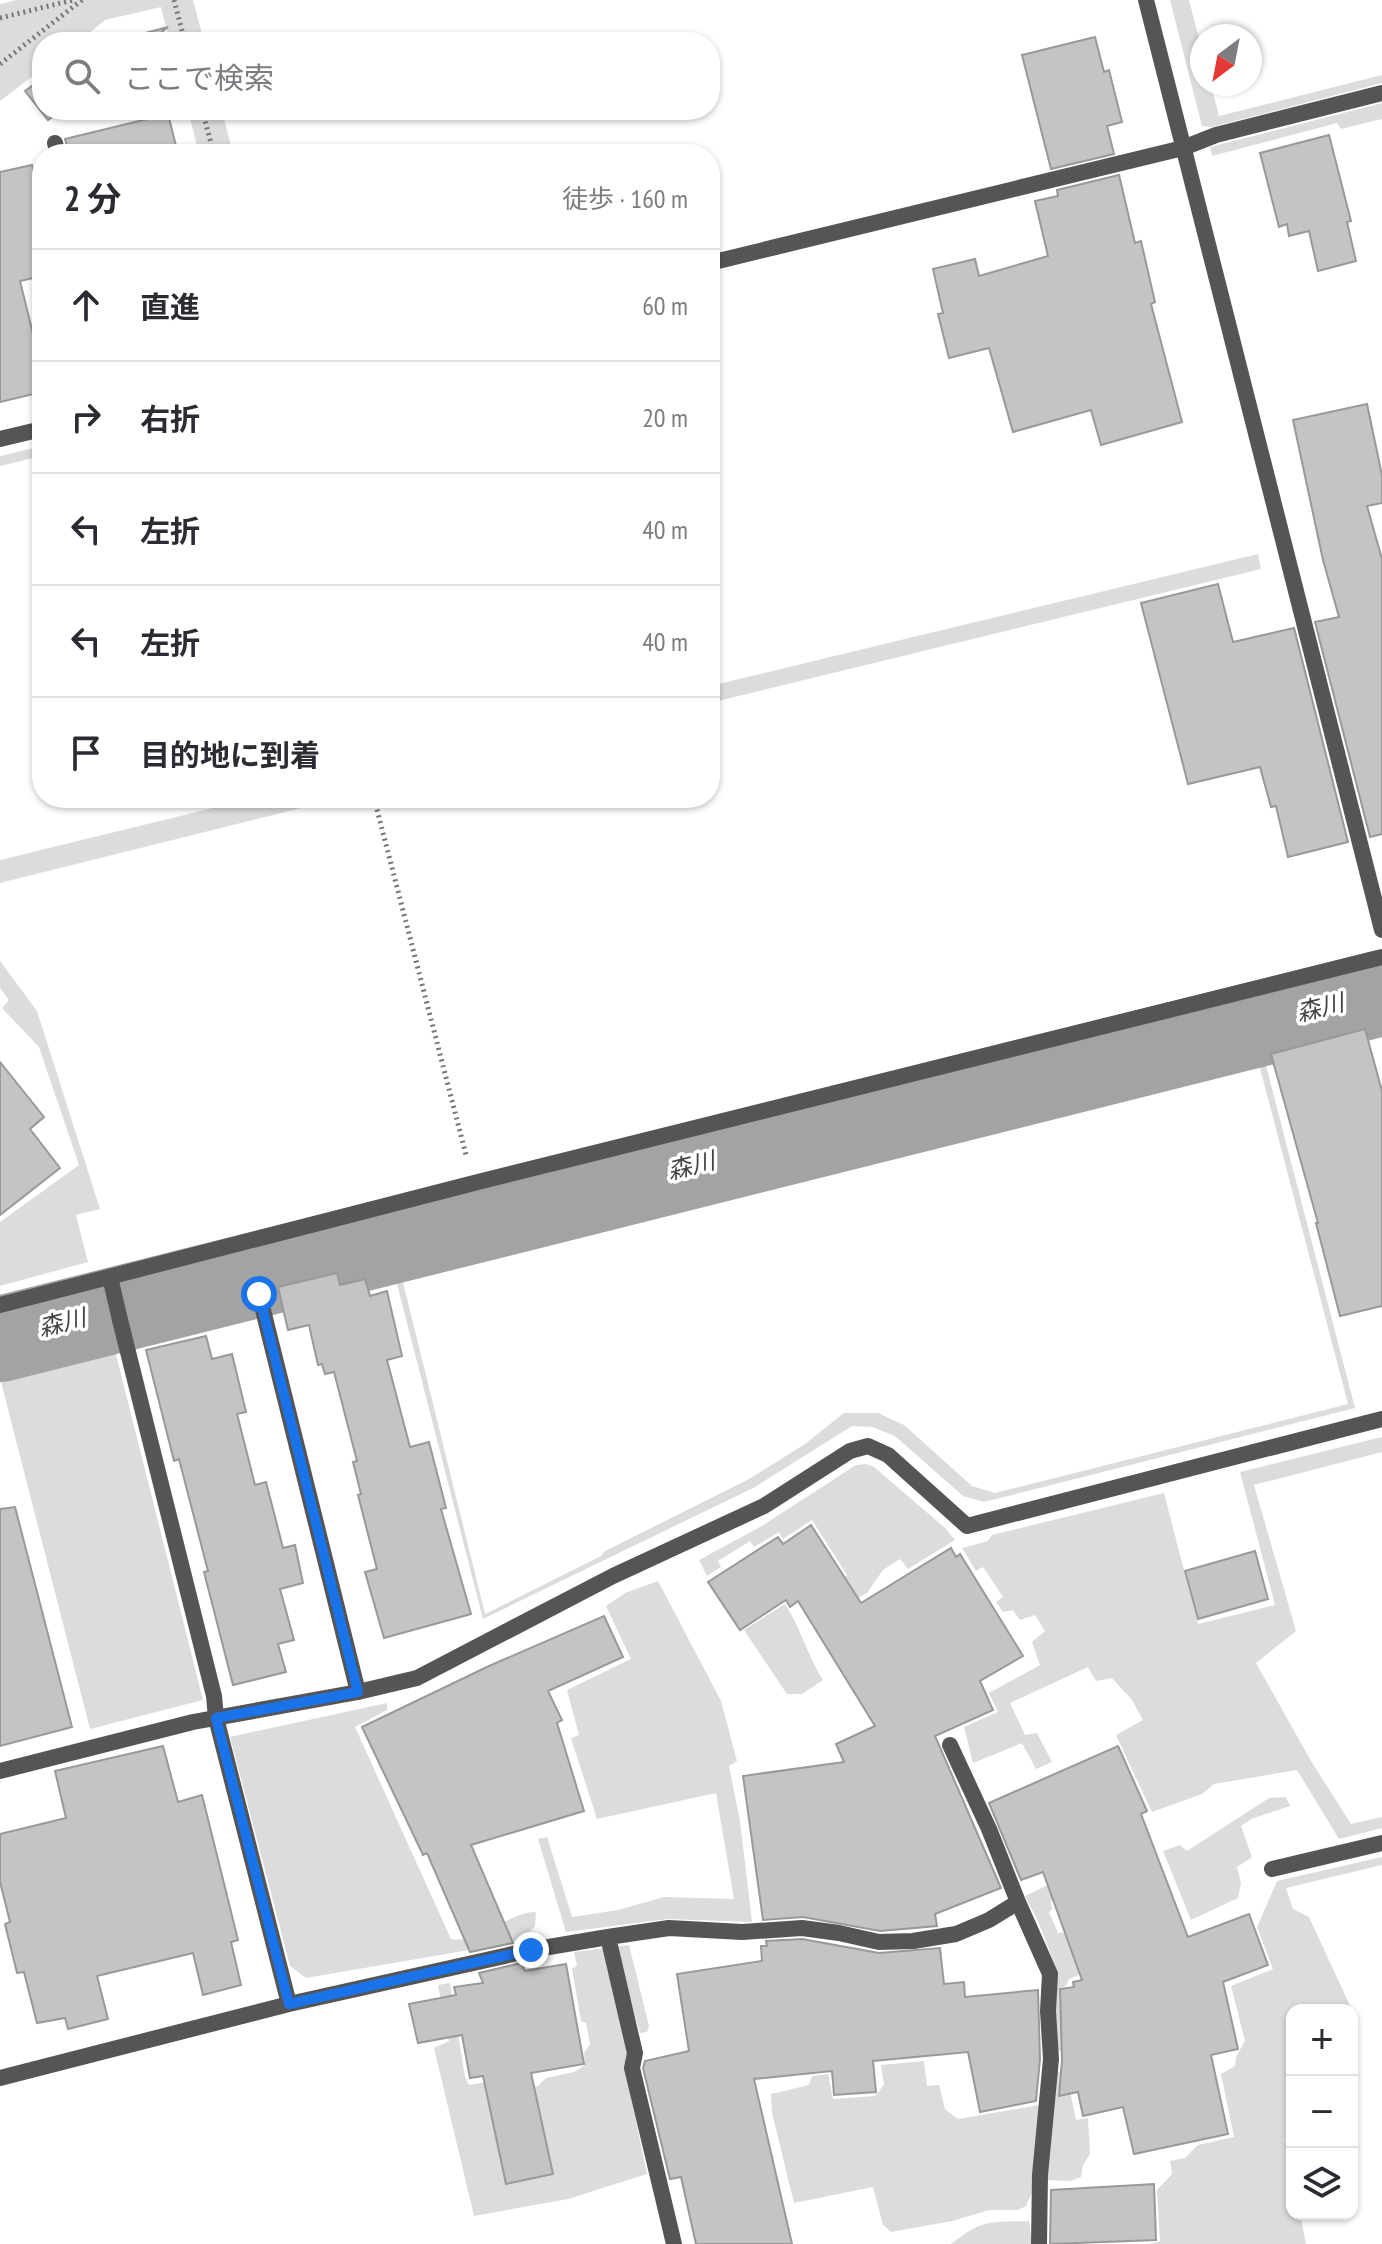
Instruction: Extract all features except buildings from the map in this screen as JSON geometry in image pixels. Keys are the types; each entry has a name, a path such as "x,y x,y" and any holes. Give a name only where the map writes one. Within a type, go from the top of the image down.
{"street":[{"path":"1146,0 1382,930"},
{"path":"720,261 1183,148 1216,135 1382,93"},
{"path":"0,439 32,431"},
{"path":"0,1305 474,1183 1382,957"},
{"path":"110,1277 214,1696 216,1718 289,2004"},
{"path":"259,1294 358,1692"},
{"path":"0,1771 216,1718 417,1678 613,1576 764,1506 850,1451 868,1446 888,1455 967,1526 1382,1419"},
{"path":"950,1745 1050,1974 1048,2011 1051,2059 1040,2175 1039,2244"},
{"path":"1272,1869 1382,1843"},
{"path":"0,2078 289,2004 531,1950 669,1928 742,1932 802,1928 879,1942 913,1941 956,1934 989,1920 1018,1902"},
{"path":"608,1937 635,2053 632,2068 640,2106 674,2244"}],"path":[{"path":"0,18 73,0"},
{"path":"41,32 82,0"},
{"path":"174,0 182,32"},
{"path":"0,64 32,39"},
{"path":"205,120 211,144"},
{"path":"377,808 474,1183"}],"shaded area":[{"path":"16,0 193,0 201,32 167,32 161,7 105,20 91,32 32,32 32,77 0,101 0,4"},
{"path":"1170,0 1189,0 1195,24 1190,24 1190,79"},
{"path":"1382,75 1382,83 1212,127 1202,126 1194,96 1214,96 1219,116"},
{"path":"1382,103 1382,119 1341,129 1337,123 1212,156 1210,147"},
{"path":"190,120 224,120 230,144 196,144"},
{"path":"32,448 32,458 0,466 0,456"},
{"path":"1258,554 1261,569 720,701 720,684"},
{"path":"213,808 302,808 0,883 0,860"},
{"path":"0,961 37,1011 100,1209 76,1215 88,1262 0,1286 0,1222 79,1165 39,1047 2,1008 9,1000 0,988"},
{"path":"1257,1031 1355,1408 984,1502 963,1496 895,1436 872,1427 852,1426 755,1487 483,1619 388,1249","holes":["1236,1045 1254,1045 1348,1404 995,1493 972,1486 904,1425 878,1413 844,1413 805,1444 749,1479 485,1614 396,1254"]},
{"path":"107,1319 203,1700 90,1729 0,1378 0,1346"},
{"path":"1382,1437 1382,1452 1254,1485 1296,1631 1256,1663 1311,1761 1351,1824 1382,1817 1382,1828 1339,1839 1297,1770 1214,1784 1202,1794 1152,1812 1116,1735 1143,1720 1132,1700 1112,1678 1096,1681 1088,1667 1010,1703 1025,1735 1037,1733 1052,1762 1036,1769 1022,1743 973,1763 964,1727 998,1712 989,1693 1040,1665 1032,1642 1045,1631 1035,1615 1020,1620 1013,1610 1003,1612 996,1602 1003,1597 983,1567 976,1571 962,1548 988,1541 992,1535 1164,1493 1198,1624 1275,1605 1240,1472"},
{"path":"856,1465 874,1467 955,1540 908,1569 900,1559 883,1570 867,1593 858,1598 843,1578 847,1575 812,1520 783,1539 779,1532 754,1547 750,1541 718,1561 721,1567 707,1576 699,1560 760,1527"},
{"path":"658,1581 721,1701 737,1761 729,1766 740,1821 752,1922 668,1919 566,1932 538,1839 547,1837 572,1917 618,1910 664,1897 734,1899 716,1793 597,1819 571,1738 579,1735 567,1690 631,1659 606,1606 625,1593"},
{"path":"785,1604 823,1680 802,1694 787,1694 744,1630"},
{"path":"387,1703 387,1710 355,1727 451,1939 472,1937 525,1913 536,1912 535,1926 529,1933 510,1943 306,1978 290,1966 230,1737"},
{"path":"1286,1797 1290,1806 1251,1819 1241,1826 1252,1857 1237,1867 1241,1883 1238,1898 1191,1920 1163,1851 1180,1845 1187,1851 1269,1798"},
{"path":"1382,1857 1382,1865 1286,1888 1293,1909 1309,1917 1349,2004 1286,2004 1286,2220 1301,2220 1306,2244 1150,2244 1160,2241 1157,2190 1172,2174 1170,2161 1185,2158 1198,2145 1234,2137 1221,2074 1235,2066 1236,2057 1245,2041 1231,1986 1273,1969 1257,1927 1277,1881"},
{"path":"1052,1883 1057,1896 1051,1901 1052,1909 1049,1912 1058,1933 1066,1932 1089,1971 1069,1979 1066,1986 1060,1988 1059,2002 1069,2048 1057,2052 1054,2012 1058,1973 1025,1896"},
{"path":"629,1945 649,2026 647,2032 640,2033 626,1985 628,2051 625,2069 647,2174 568,2199 474,2216 434,2048 449,2041 438,1985 450,1983 465,2077 469,2085 493,2081 504,2091 538,2086 546,2078 574,2072 585,2065 584,2053 590,2044 586,2023 581,2021 572,1969 577,1966 574,1952"},
{"path":"924,2061 927,2086 939,2085 945,2109 958,2119 1040,2105 1032,2193 1026,2206 1018,2210 989,2210 952,2221 891,2232 883,2225 873,2187 794,2203 772,2113 771,2094 809,2085 812,2076 828,2074 833,2099 875,2096 884,2085 881,2065"},
{"path":"1066,2071 1076,2120 1088,2118 1090,2154 1083,2165 1081,2177 1070,2181 1047,2180 1057,2072"},
{"path":"1029,2221 1032,2244 951,2244 979,2226"}],"waterway":[{"name":"森川","path":"0,1339 1382,993"}],"route":[{"path":"259,1294 358,1692 216,1718 289,2004 531,1950"}]}
